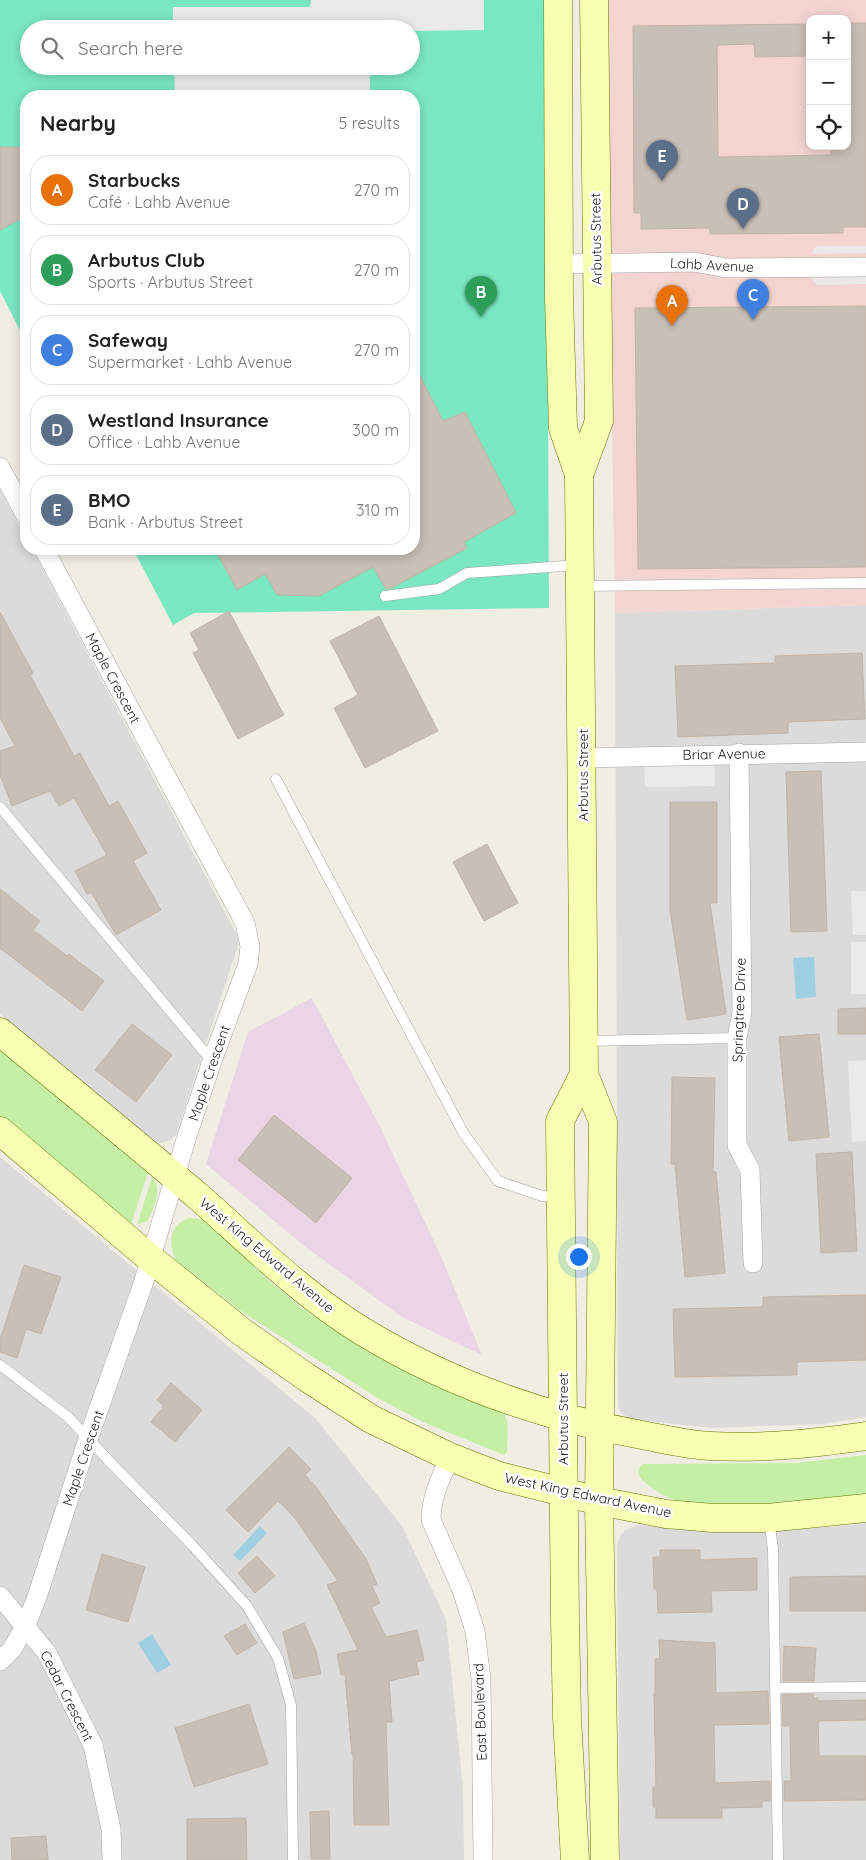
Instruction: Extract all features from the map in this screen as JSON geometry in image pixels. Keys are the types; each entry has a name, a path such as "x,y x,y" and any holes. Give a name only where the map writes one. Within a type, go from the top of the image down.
{"main road":[{"name":"Arbutus Street","path":"558,0 559,264 563,428 580,475 584,1074 603,1122 599,1501 606,1860"},
{"name":"Arbutus Street","path":"580,475 599,421 594,0"},
{"name":"West King Edward Avenue","path":"0,1032 174,1177 312,1296 362,1331 443,1375 510,1400 562,1416 626,1432 710,1446 754,1447 795,1445 866,1436"},
{"name":"Arbutus Street","path":"575,1860 567,1718 560,1121 584,1074"},
{"name":"West King Edward Avenue","path":"0,1131 151,1259 242,1332 306,1377 371,1419 450,1457 499,1476 599,1501 666,1514 714,1518 768,1518 866,1508"}],"street":[{"name":"Lahb Avenue","path":"559,264 694,262 726,268 866,267"},
{"path":"0,467 20,505"},
{"name":"Maple Crescent","path":"0,1661 12,1649 26,1625 37,1597 88,1439 151,1259 174,1177 212,1061 248,964 250,946 245,923 47,555"},
{"name":"Briar Avenue","path":"583,758 739,753 866,752"},
{"name":"Springtree Drive","path":"739,753 742,1012 737,1038 737,1145 750,1170 753,1264"},
{"name":"East Boulevard","path":"450,1457 437,1487 431,1508 431,1520 462,1590 475,1631 481,1679 482,1860"},
{"name":"Cedar Crescent","path":"0,1596 26,1625 47,1653 93,1745 111,1829 112,1860"}],"lane":[{"path":"385,596 439,589 467,573 866,584"},
{"path":"276,779 464,1134 498,1181 542,1196 561,1197"},
{"path":"0,807 212,1061"},
{"path":"584,1042 737,1038"},
{"path":"0,1365 68,1417 193,1546 247,1606 278,1658 291,1705 292,1860"},
{"path":"768,1518 773,1549 778,1860"},
{"path":"776,1688 866,1687"}],"shaded area":[{"path":"311,0 484,0 484,30 420,31 420,20 173,20 173,7 310,7"},
{"path":"605,0 866,0 866,605 615,613"},
{"path":"174,75 370,75 370,90 175,90"},
{"path":"816,246 866,246 866,253 811,254"},
{"path":"866,277 866,284 817,285 811,278"},
{"path":"0,489 20,527 20,555 35,555 238,937 238,946 176,1135 169,1141 161,1143 151,1141 0,1014"},
{"path":"866,605 866,1417 823,1424 711,1428 631,1419 621,1413 618,1406 615,613"},
{"path":"714,754 715,786 645,787 644,757"},
{"path":"851,891 866,891 866,935 853,935"},
{"path":"851,942 866,942 866,994 851,994"},
{"path":"312,998 380,1127 440,1254 482,1355 402,1317 307,1248 206,1164 248,1032"},
{"path":"866,1060 866,1141 852,1142 848,1061"},
{"path":"0,1157 316,1419 402,1526 446,1619 463,1789 464,1860 0,1860"},
{"path":"866,1522 866,1860 620,1860 617,1546 620,1536 625,1530 638,1525 689,1530 760,1532 842,1526"}],"green space":[{"path":"0,0 546,0 549,608 194,613 173,625 136,555 420,555 420,90 20,90 20,330 0,291"},
{"path":"0,1049 148,1173 131,1224 0,1117"},
{"path":"152,1177 157,1187 155,1205 147,1221 137,1225"},
{"path":"188,1218 202,1219 208,1223 267,1279 303,1309 342,1335 385,1359 504,1412 508,1427 507,1452 504,1455 423,1422 376,1397 239,1310 176,1260 171,1242 172,1236 177,1226"},
{"path":"866,1455 866,1496 788,1503 730,1505 678,1501 654,1489 640,1477 639,1473 639,1468 643,1464 795,1463"}],"water":[{"path":"814,957 816,997 796,999 793,958"},
{"path":"260,1526 267,1533 240,1561 233,1555"},
{"path":"152,1634 171,1665 157,1673 138,1643"}],"building":[{"path":"851,23 866,23 866,227 843,227 843,233 710,234 710,228 641,229 641,213 634,213 633,26 806,24 806,56 755,57 754,44 717,45 718,157 831,155 831,150 851,150"},
{"path":"0,147 20,147 20,219 0,230"},
{"path":"866,306 866,567 638,569 635,308"},
{"path":"420,376 443,421 465,412 516,513 464,542 467,548 391,588 386,589 373,567 319,596 277,595 265,574 237,590 218,555 420,555"},
{"path":"229,611 284,715 238,739 193,653 199,650 190,633"},
{"path":"0,612 33,673 30,675 74,756 80,753 109,806 118,801 147,853 133,861 161,910 116,935 91,892 87,894 75,871 107,855 74,798 59,806 50,791 12,806 0,775 0,751 15,746 0,718"},
{"path":"379,616 438,731 365,768 334,708 358,695 330,641"},
{"path":"862,653 865,719 788,722 788,733 678,737 675,666 775,663 775,656"},
{"path":"821,771 827,931 791,932 786,772"},
{"path":"670,802 717,802 717,903 710,903 726,1014 687,1020 670,910"},
{"path":"487,844 518,903 484,921 453,862"},
{"path":"0,889 40,921 33,930 67,956 69,954 104,981 82,1011 0,948"},
{"path":"866,1008 866,1034 838,1034 838,1009"},
{"path":"132,1024 172,1055 136,1102 95,1070"},
{"path":"819,1034 829,1137 789,1141 779,1037"},
{"path":"672,1077 715,1078 713,1172 716,1172 725,1273 685,1277 675,1164 671,1164"},
{"path":"274,1115 352,1178 316,1223 238,1160"},
{"path":"852,1152 857,1251 821,1253 816,1154"},
{"path":"24,1265 61,1277 41,1334 26,1329 17,1358 0,1352 0,1340"},
{"path":"866,1295 866,1360 797,1362 797,1375 675,1377 673,1309 763,1307 763,1297"},
{"path":"171,1383 202,1410 175,1442 151,1422 164,1406 157,1400"},
{"path":"289,1447 311,1469 305,1475 316,1487 366,1559 377,1584 372,1586 380,1603 371,1607 386,1637 417,1630 424,1660 416,1662 419,1674 389,1681 392,1722 386,1722 389,1825 354,1825 353,1754 345,1675 341,1675 337,1654 358,1650 327,1585 338,1581 295,1518 278,1501 248,1532 226,1510"},
{"path":"660,1550 700,1550 700,1560 757,1558 757,1590 711,1591 712,1612 658,1613 657,1589 654,1589 653,1557 660,1557"},
{"path":"102,1554 145,1567 128,1622 86,1610"},
{"path":"257,1556 275,1576 255,1593 238,1573"},
{"path":"866,1576 866,1611 790,1611 790,1577"},
{"path":"304,1623 316,1651 321,1674 294,1679 283,1632"},
{"path":"245,1624 257,1643 237,1655 224,1636"},
{"path":"659,1640 715,1643 716,1693 768,1691 769,1724 714,1725 715,1783 770,1781 770,1801 762,1801 762,1807 722,1808 722,1818 656,1818 656,1807 653,1807 653,1787 656,1787 654,1695 655,1659 660,1659"},
{"path":"784,1646 816,1648 814,1681 783,1681"},
{"path":"814,1694 813,1698 818,1698 818,1701 866,1700 866,1720 818,1721 819,1756 866,1756 866,1800 784,1801 784,1781 791,1781 790,1726 783,1726 782,1695"},
{"path":"249,1704 268,1764 194,1787 175,1728"},
{"path":"329,1811 330,1859 311,1859 310,1812"},
{"path":"246,1818 247,1860 187,1860 187,1819"},
{"path":"46,1836 48,1860 12,1860 11,1838"}],"place":[{"name":"BMO","path":"662,181"},
{"name":"Westland Insurance","path":"743,229"},
{"name":"Arbutus Club","path":"481,317"},
{"name":"Safeway","path":"753,320"},
{"name":"Starbucks","path":"672,326"}]}
